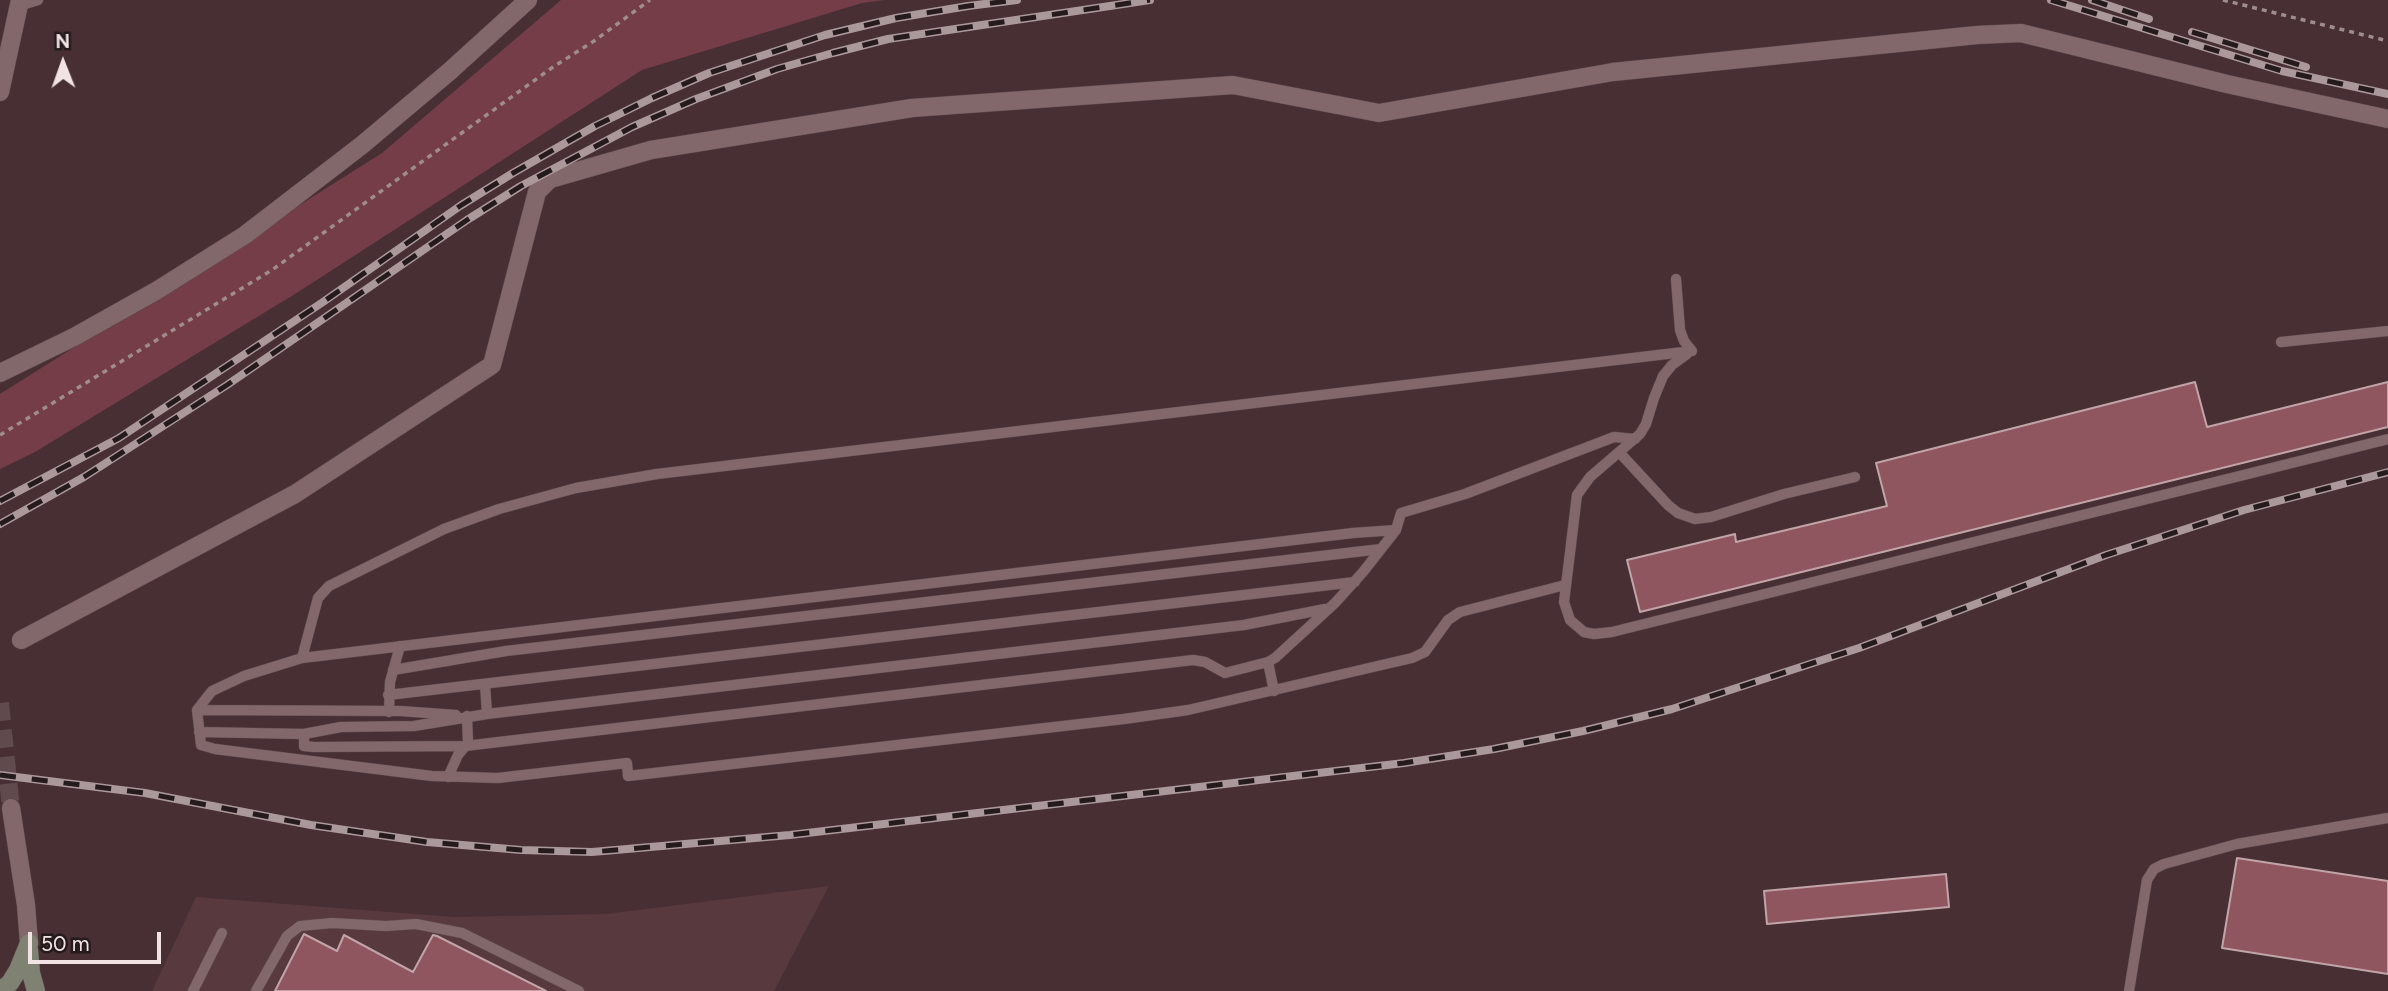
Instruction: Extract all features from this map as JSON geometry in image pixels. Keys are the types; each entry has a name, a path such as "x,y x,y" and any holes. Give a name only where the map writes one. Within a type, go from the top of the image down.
{"main road":[{"path":"0,991 10,983 18,970 29,943"},
{"path":"29,943 31,973 36,991"}],"street":[{"path":"0,373 156,291 245,235 362,145 450,71 528,0"},
{"path":"0,92 20,3"},
{"path":"21,640 295,494 492,365 537,192 550,179 651,150 912,108 1233,85 1379,113 1613,72 1964,36 2021,33 2227,84 2388,119"},
{"path":"11,808 29,943"}],"lane":[{"path":"20,3 38,0"},
{"path":"1676,279 1681,330 1684,341 1692,351"},
{"path":"2281,342 2388,331"},
{"path":"1692,351 1672,365 1663,376 1646,424 1635,439 1584,483 1577,495 1564,585 1564,608 1572,624 1584,632 1605,633 2388,439"},
{"path":"302,658 318,598 329,586 444,529 499,509 576,488 657,474 1692,351"},
{"path":"304,734 304,746 314,747 465,746 1193,660 1205,662 1225,673 1268,662 1329,608 1355,582 1396,530 1401,513 1465,494 1614,437 1635,439"},
{"path":"1619,452 1650,488 1673,509 1695,519 1711,517 1784,494 1855,477"},
{"path":"1396,530 1326,536 302,658 229,682 212,691 197,710 201,745 215,749 448,777 498,778 627,763 628,776 1158,715 1274,691 1419,656 1430,647 1448,620 1460,612 1564,585"},
{"path":"393,670 506,651 1381,549"},
{"path":"388,695 1355,582"},
{"path":"199,732 304,734 341,727 414,726 467,716 1244,625 1329,608"},
{"path":"389,712 388,695 400,646"},
{"path":"1268,662 1274,691"},
{"path":"485,684 487,714"},
{"path":"197,710 431,712 467,716"},
{"path":"448,777 469,738 467,716"},
{"path":"2129,991 2147,880 2154,869 2237,844 2388,818"},
{"path":"256,991 287,936 300,926 332,923 386,926 416,924 462,933 579,991"},
{"path":"193,991 222,933"}],"path":[{"path":"0,435 272,270 650,0"},
{"path":"2223,0 2388,41"}],"shaded area":[{"path":"561,0 885,0 862,3 642,70 295,294 35,452 0,469 0,394 382,153"},
{"path":"829,886 774,991 152,991 196,897 454,917 606,914"}],"building":[{"path":"2195,382 2207,427 2388,382 2388,427 1640,612 1627,560 1735,534 1736,542 1887,506 1876,463"},
{"path":"2237,858 2388,881 2388,974 2222,948"},
{"path":"1946,874 1949,907 1767,924 1764,891"},
{"path":"304,934 337,951 344,935 413,972 433,935 546,991 275,991"}],"tunnel":[{"path":"0,703 11,808"}],"railway":[{"path":"0,501 119,438 323,302 460,206 595,126 709,73 825,35 896,18 1017,0"},
{"path":"0,524 84,477 227,385 467,220 521,186 632,127 696,99 777,69 888,39 1150,0"},
{"path":"2051,0 2282,71 2388,94"},
{"path":"2092,0 2149,19"},
{"path":"2192,32 2306,67"},
{"path":"0,775 145,793 311,825 427,842 521,850 592,852 790,835 1404,763 1494,749 1672,709 1859,648 2106,555 2244,510 2388,472"}]}
